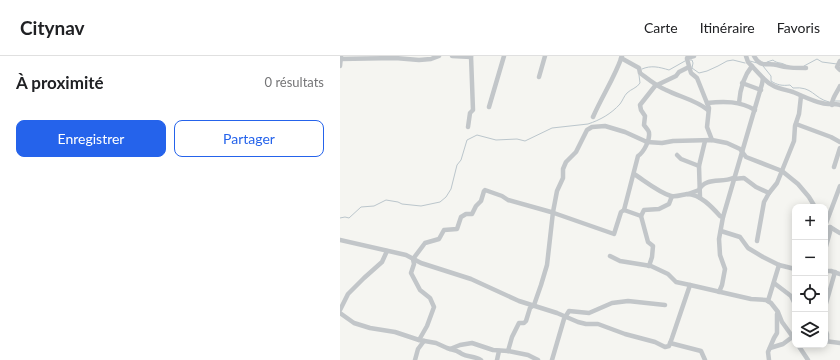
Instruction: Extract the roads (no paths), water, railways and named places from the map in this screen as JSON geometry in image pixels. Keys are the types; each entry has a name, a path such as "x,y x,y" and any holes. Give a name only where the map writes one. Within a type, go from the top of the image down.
{"street":[{"path":"340,66 341,58 395,58 419,60 431,59 439,56"},
{"path":"452,56 471,57 473,110 470,113 468,127"},
{"path":"489,107 504,56"},
{"path":"539,77 546,56"},
{"path":"693,56 687,58 689,67 691,73 698,80 708,103 707,127 712,140"},
{"path":"746,56 746,60 763,78 777,88 822,103 840,105"},
{"path":"754,56 766,65 774,65 789,69 806,68"},
{"path":"593,117 621,57 638,68 640,73 652,83 702,105 708,110"},
{"path":"840,60 837,67 840,70"},
{"path":"739,103 742,83 752,66"},
{"path":"415,360 434,307 430,298 420,290 412,275 413,259 425,243 440,237 444,230 457,229 461,217 466,214 471,215 473,213 475,207 481,201 485,190 527,206 553,212 614,234 621,212 624,210 638,156 643,152 650,134 644,125 646,116 641,110 640,105 657,84 676,76 679,72 689,67"},
{"path":"719,292 725,269 720,254 719,239 723,217 733,178 761,90 763,78"},
{"path":"742,83 761,90"},
{"path":"832,105 833,99 840,86"},
{"path":"757,240 764,202 777,183 794,141 801,96"},
{"path":"708,103 722,101 739,103 747,105 755,110"},
{"path":"796,124 831,137 840,142"},
{"path":"508,351 512,337 519,323 524,323 526,321 530,308 534,305 546,265 553,212 557,191 562,180 563,169 569,158 574,154 588,129 593,126 604,126 625,132 647,142 662,143 673,141 712,140 730,144 740,149 750,158 782,170 798,184 813,204"},
{"path":"700,198 699,166 705,141"},
{"path":"834,167 840,148"},
{"path":"677,155 681,159 699,166"},
{"path":"634,174 662,192 672,196 679,196 699,190 702,185 715,180 727,180 733,178 744,178 756,188 769,194"},
{"path":"828,219 840,186"},
{"path":"687,194 700,198 723,217"},
{"path":"649,266 653,247 648,242 641,216 644,210 660,209 669,204 672,196"},
{"path":"624,210 641,216"},
{"path":"828,226 840,233"},
{"path":"828,228 830,232 828,239"},
{"path":"721,231 740,237 750,250 779,265 792,267"},
{"path":"340,240 406,255 421,263 471,279 518,301 534,305 582,324 598,324 625,334 655,342 665,347 669,346 690,285"},
{"path":"340,310 348,294 382,262 387,250"},
{"path":"610,256 620,261 649,266 668,274 676,282 768,301 778,312 782,322 792,336"},
{"path":"768,301 779,265"},
{"path":"828,271 838,273 828,299"},
{"path":"774,283 792,298"},
{"path":"552,360 556,341 569,311 589,313 620,301 646,302 665,305"},
{"path":"769,360 768,353 777,333 778,312"},
{"path":"340,313 354,323 370,328 394,332 421,341 436,343 443,347 475,356 481,360"},
{"path":"770,348 783,344 789,339 792,339"},
{"path":"828,341 840,343"},
{"path":"450,348 472,342 499,351 508,351 528,355 538,360"},
{"path":"670,343 701,351 705,360"},
{"path":"800,348 808,360"},
{"path":"497,360 499,351"}],"waterway":[{"path":"804,66 817,59 822,62 837,64"},
{"path":"690,60 692,60 693,63 692,68 699,73 707,71 727,61 733,60 745,63"},
{"path":"767,62 773,60 787,66"},
{"path":"642,69 655,67 669,70 685,61"},
{"path":"750,61 757,63"},
{"path":"763,66 771,76 771,81 780,85 790,85 793,88 809,90 819,98 829,102"},
{"path":"340,218 349,218 361,207 374,206 386,200 402,204 421,206 440,202 446,197 451,189 457,165 461,160 467,140 477,135 496,140 517,139 525,141 552,128 588,124 605,116 617,108 625,95 640,83 639,75"},
{"path":"835,101 840,101"}]}
